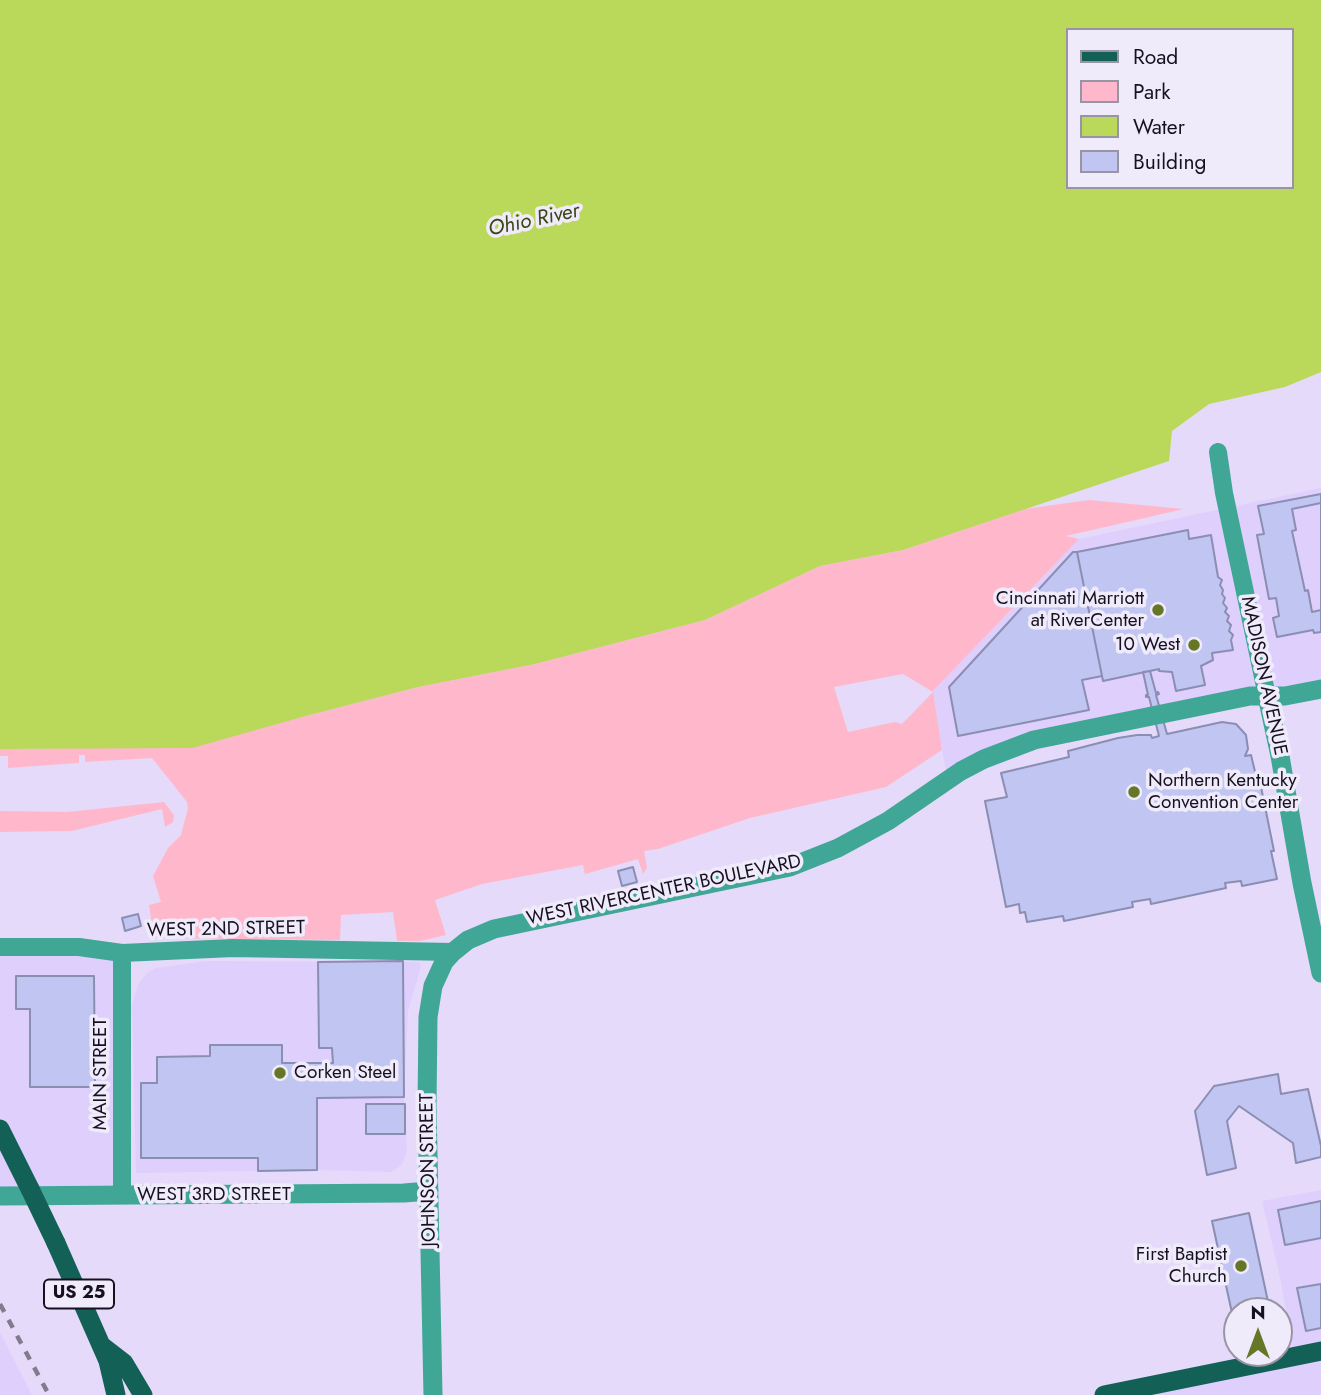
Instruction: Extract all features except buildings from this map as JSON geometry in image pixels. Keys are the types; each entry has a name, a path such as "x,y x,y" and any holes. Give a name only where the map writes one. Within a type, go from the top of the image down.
{"main road":[{"name":"US 25","path":"0,1129 56,1243 102,1346 112,1389"},
{"path":"102,1346 124,1363 143,1395"},
{"path":"1104,1395 1321,1351"}],"street":[{"name":"MADISON AVENUE","path":"1218,452 1321,973"},
{"name":"WEST RIVERCENTER BOULEVARD","path":"453,952 468,940 494,929 790,867 838,848 888,821 961,771 984,759 1034,740 1250,696 1285,696 1321,689"},
{"name":"WEST 2ND STREET","path":"0,947 79,947 122,953 233,948 453,952"},
{"name":"JOHNSON STREET","path":"433,1395 427,1107 428,1017 433,986 444,962 453,952"},
{"name":"MAIN STREET","path":"122,953 122,1195"},
{"name":"WEST 3RD STREET","path":"0,1196 429,1191"}],"shaded area":[{"path":"1321,488 1321,689 1034,740 948,780 933,691 1079,539"},
{"path":"0,947 122,953 122,1195 0,1196"},
{"name":"Corken Steel","path":"206,961 419,962 421,966 408,1011 404,1097 407,1151 399,1167 391,1172 317,1170 136,1173 132,1004 139,983 147,973 156,968"},
{"path":"1321,1190 1321,1395 1119,1395 1248,1367 1293,1367 1293,1297 1284,1297 1262,1201"},
{"path":"0,1332 32,1395 0,1395"}],"green space":[{"path":"1089,500 1184,509 1066,536 1079,539 933,691 942,750 886,787 750,818 658,849 644,851 647,868 643,874 638,859 585,874 583,865 482,884 435,900 446,935 420,941 397,941 393,912 341,915 340,940 154,938 149,905 161,902 153,876 168,848 181,835 188,808 187,802 152,758 85,762 85,755 79,755 79,763 8,768 8,756 0,756 0,749 192,747 418,687 535,664 705,620 820,566 903,550 1025,509","holes":["903,674 933,692 902,724 895,722 848,732 834,687"]},
{"path":"164,802 174,815 173,822 165,827 162,809 72,831 0,832 0,811 67,812"}],"water":[{"name":"Ohio River","path":"0,0 1321,0 1321,372 1285,387 1209,404 1172,431 1169,461 903,550 820,566 705,620 535,664 418,687 192,748 0,749"}],"railway":[{"path":"0,1304 49,1395"}],"place":[{"name":"Cincinnati Marriott at RiverCenter","path":"1158,610"},
{"name":"10 West","path":"1194,645"},
{"name":"Northern Kentucky Convention Center","path":"1134,792"},
{"name":"Corken Steel","path":"280,1073"},
{"name":"First Baptist Church","path":"1241,1266"}]}
